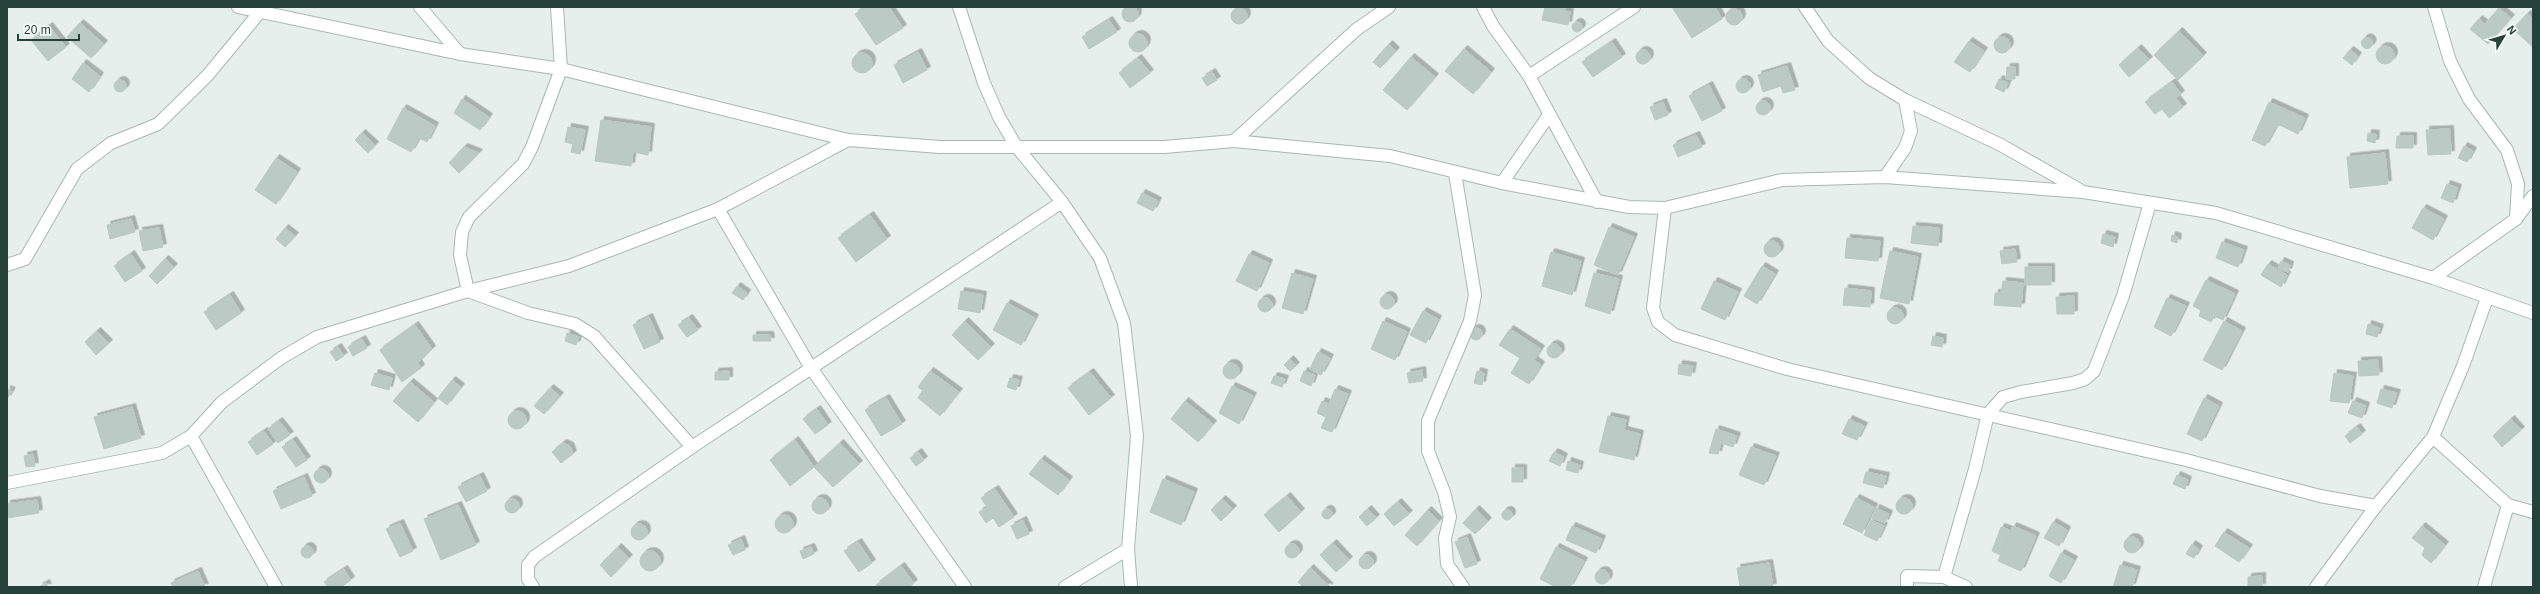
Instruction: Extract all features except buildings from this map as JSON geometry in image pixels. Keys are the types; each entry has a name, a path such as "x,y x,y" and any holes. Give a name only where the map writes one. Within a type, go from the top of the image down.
{"street":[{"path":"238,7 460,54 561,69 848,140 940,147 1164,147 1234,141 1390,156 1455,173 1597,202 1629,207 1665,208 1782,180 1885,177 2083,192 2216,213 2433,278 2533,314"},
{"path":"420,7 460,54"},
{"path":"468,291 460,255 462,232 469,217 523,164 532,147 561,69 557,7"},
{"path":"958,7 984,83 999,117 1016,146 1062,202 1100,258 1124,323 1137,436 1128,549 1131,587"},
{"path":"1234,141 1357,29 1389,7"},
{"path":"1483,7 1493,26 1529,76 1597,202"},
{"path":"1529,76 1634,7"},
{"path":"1805,7 1828,41 1869,78 1905,100 2001,145 2083,192"},
{"path":"2434,7 2450,61 2469,99 2507,150 2518,184 2516,219"},
{"path":"7,265 25,259 77,169 111,142 158,124 207,76 260,12"},
{"path":"1885,177 1905,148 1911,131 1905,100"},
{"path":"1502,183 1550,115"},
{"path":"7,483 162,453 191,436 222,402 281,358 317,337 468,291 569,266 718,209 848,140"},
{"path":"1455,173 1475,295 1470,321 1428,421 1428,451 1444,492 1450,517 1445,538 1447,564 1463,587"},
{"path":"2433,278 2516,219 2533,196"},
{"path":"533,587 528,579 528,565 534,557 692,447 1062,202"},
{"path":"1944,576 1975,469 1988,414 2004,397 2021,392 2073,384 2085,379 2094,371 2123,296 2150,203"},
{"path":"1665,208 1653,308 1658,322 1675,335 1787,369 2186,460 2320,496 2376,506"},
{"path":"718,209 811,368 965,587"},
{"path":"468,291 528,313 575,324 594,336 692,447"},
{"path":"2316,587 2376,506 2433,437 2463,366 2487,298"},
{"path":"191,436 276,587"},
{"path":"2433,437 2508,505 2533,512"},
{"path":"2484,587 2508,505"},
{"path":"1065,587 1128,549"},
{"path":"1907,587 1907,576 1944,576 1966,587"}]}
